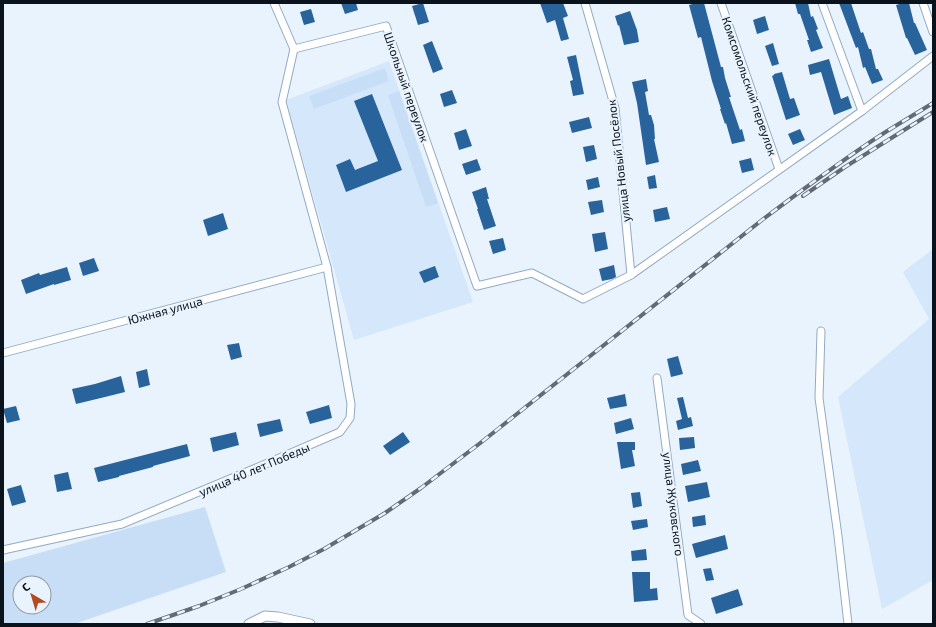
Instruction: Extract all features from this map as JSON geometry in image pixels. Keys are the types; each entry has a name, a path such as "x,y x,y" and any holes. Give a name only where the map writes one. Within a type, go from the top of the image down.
{"street":[{"path":"274,3 294,49"},
{"name":"улица Новый Посёлок","path":"585,3 615,108 631,275"},
{"name":"Комсомольский переулок","path":"721,3 779,170"},
{"path":"822,3 862,110"},
{"path":"923,3 933,32"},
{"name":"Школьный переулок","path":"294,49 386,26 477,286 532,273 583,299 631,275"},
{"name":"улица 40 лет Победы","path":"3,550 122,524 340,432 350,418 351,404 327,267 282,102 294,49"},
{"path":"631,275 862,110 933,56"},
{"name":"Южная улица","path":"3,353 327,267"},
{"path":"821,332 819,398 838,536 848,624"},
{"name":"улица Жуковского","path":"657,378 688,615 701,624"},
{"path":"249,624 265,616 278,617 310,624"}],"shaded area":[{"path":"389,61 473,302 354,340 286,100"},
{"path":"385,68 389,81 314,109 309,96"},
{"path":"399,91 438,203 426,207 388,95"},
{"path":"933,249 933,580 882,609 838,397 929,319 903,272"},
{"path":"205,507 226,572 74,624 3,624 3,563"}],"building":[{"path":"341,3 356,3 358,10 345,14"},
{"path":"423,3 429,22 418,25 412,6"},
{"path":"540,3 563,3 568,16 563,18 569,39 561,41 555,20 547,23"},
{"path":"704,3 721,67 723,67 731,97 729,97 740,130 742,129 745,141 732,144 720,109 701,37 698,38 689,5"},
{"path":"795,3 808,3 811,17 813,16 818,29 816,30 823,48 811,52 807,40 809,40"},
{"path":"839,3 851,3 861,33 863,32 869,49 871,49 876,69 878,69 883,80 872,84 865,67 863,68 858,47 856,48"},
{"path":"909,3 914,23 927,50 915,55 906,38 896,5"},
{"path":"311,9 315,22 304,25 300,12"},
{"path":"630,11 637,30 639,42 624,45 615,16"},
{"path":"765,16 769,30 757,34 753,20"},
{"path":"432,41 443,69 433,73 423,45"},
{"path":"773,43 779,64 772,66 765,46"},
{"path":"576,55 584,94 573,96 570,81 573,80 567,57"},
{"path":"829,59 841,99 848,96 852,108 834,115 821,72 810,75 808,65"},
{"path":"782,72 790,99 794,98 800,115 786,120 772,76"},
{"path":"646,79 648,91 645,92 649,115 651,115 654,125 654,139 659,162 646,165 637,103 632,82"},
{"path":"452,90 457,103 444,107 440,94"},
{"path":"372,94 402,170 346,192 336,165 350,159 355,170 378,161 354,101"},
{"path":"589,117 592,128 572,133 569,122"},
{"path":"466,129 472,146 459,150 454,133"},
{"path":"800,129 805,140 793,145 788,134"},
{"path":"594,145 597,159 586,162 583,147"},
{"path":"751,158 754,170 742,173 739,161"},
{"path":"477,159 481,170 466,175 462,164"},
{"path":"655,175 657,188 649,189 647,177"},
{"path":"598,177 600,187 588,190 586,180"},
{"path":"486,187 489,199 487,199 496,226 484,230 472,192"},
{"path":"602,200 604,212 591,215 588,202"},
{"path":"667,207 670,219 655,222 653,210"},
{"path":"223,213 228,229 208,236 203,220"},
{"path":"605,232 608,249 595,252 592,234"},
{"path":"503,238 506,250 493,254 489,241"},
{"path":"94,258 99,271 83,276 79,263"},
{"path":"614,265 616,277 602,281 599,269"},
{"path":"435,266 439,277 424,283 419,272"},
{"path":"67,267 71,280 54,284 26,294 21,280 39,273 40,275"},
{"path":"239,343 242,357 231,360 227,345"},
{"path":"678,356 683,374 671,377 667,359"},
{"path":"147,369 150,385 139,388 136,372"},
{"path":"121,376 125,392 76,404 72,389"},
{"path":"625,394 627,406 610,409 607,398"},
{"path":"683,397 688,418 691,417 693,426 678,430 676,421 682,419 677,398"},
{"path":"329,405 332,418 310,424 306,412"},
{"path":"16,406 20,420 7,423 3,409"},
{"path":"631,418 634,429 616,434 614,423"},
{"path":"280,419 283,431 260,437 257,424"},
{"path":"236,432 239,445 213,452 210,438"},
{"path":"403,432 410,442 390,455 383,446"},
{"path":"694,437 695,448 680,450 679,438"},
{"path":"617,442 635,442 635,450 632,450 635,466 621,469"},
{"path":"187,444 190,456 98,482 94,468"},
{"path":"698,460 701,471 683,475 681,464"},
{"path":"68,472 72,489 57,492 54,475"},
{"path":"707,482 710,497 688,502 685,486"},
{"path":"21,485 26,502 12,506 7,489"},
{"path":"640,492 642,506 633,508 631,493"},
{"path":"705,515 706,525 693,527 692,517"},
{"path":"647,519 648,527 633,530 631,521"},
{"path":"725,535 728,549 696,558 692,544"},
{"path":"646,549 647,560 632,561 631,551"},
{"path":"711,568 714,580 706,581 703,569"},
{"path":"632,572 650,572 650,589 657,588 658,600 634,602"},
{"path":"738,589 743,605 716,614 711,598"}],"railway":[{"path":"147,624 199,606 289,567 324,549 385,513 479,444 762,220 822,175 868,143 933,103"},
{"path":"803,196 845,167 933,112"}]}
